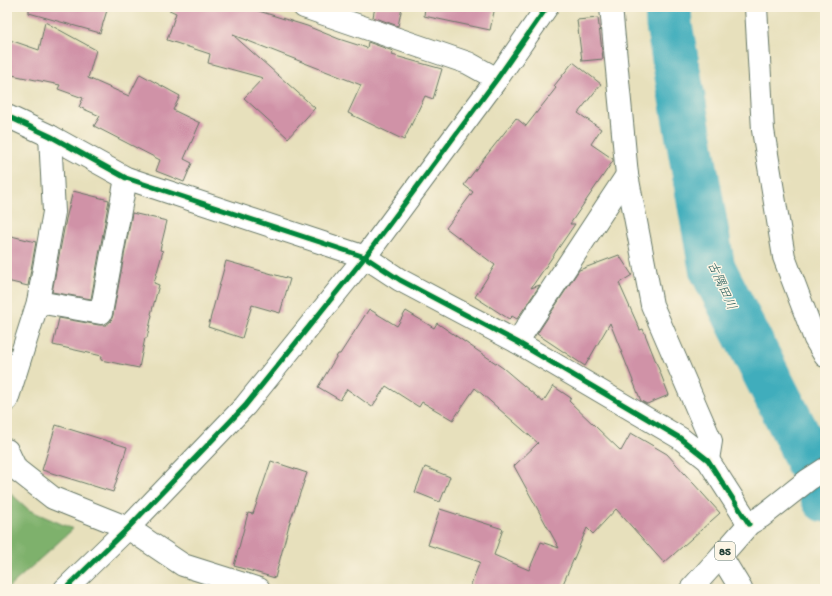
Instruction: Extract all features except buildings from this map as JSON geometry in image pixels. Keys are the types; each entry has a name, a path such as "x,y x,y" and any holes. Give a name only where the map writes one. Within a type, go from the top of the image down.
{"street":[{"path":"304,7 468,63 497,78"},
{"path":"65,589 128,528 245,406 365,256 497,78 547,7"},
{"path":"611,7 627,175 652,305 711,441 708,460"},
{"path":"756,7 763,130 784,257 815,339 825,356"},
{"path":"7,116 50,136 126,178 365,256 400,280 517,342 680,438 708,460 755,520"},
{"path":"7,400 38,302 54,212 50,136"},
{"path":"517,342 627,175"},
{"path":"38,302 101,313 126,178"},
{"path":"7,450 16,469 53,498 128,528 183,565 259,589"},
{"name":"85","path":"691,589 755,520 825,469"},
{"path":"721,556 741,589"}],"green space":[{"path":"7,490 29,510 73,529 7,589"}],"waterway":[{"name":"古隅田川","path":"668,7 669,25 712,268 798,437 825,499"}],"cycle path":[{"path":"65,589 128,528 245,406 365,257 497,79 547,7"},
{"path":"7,116 50,136 126,178 365,257 400,280 517,342 680,438 708,460 749,524"}]}
